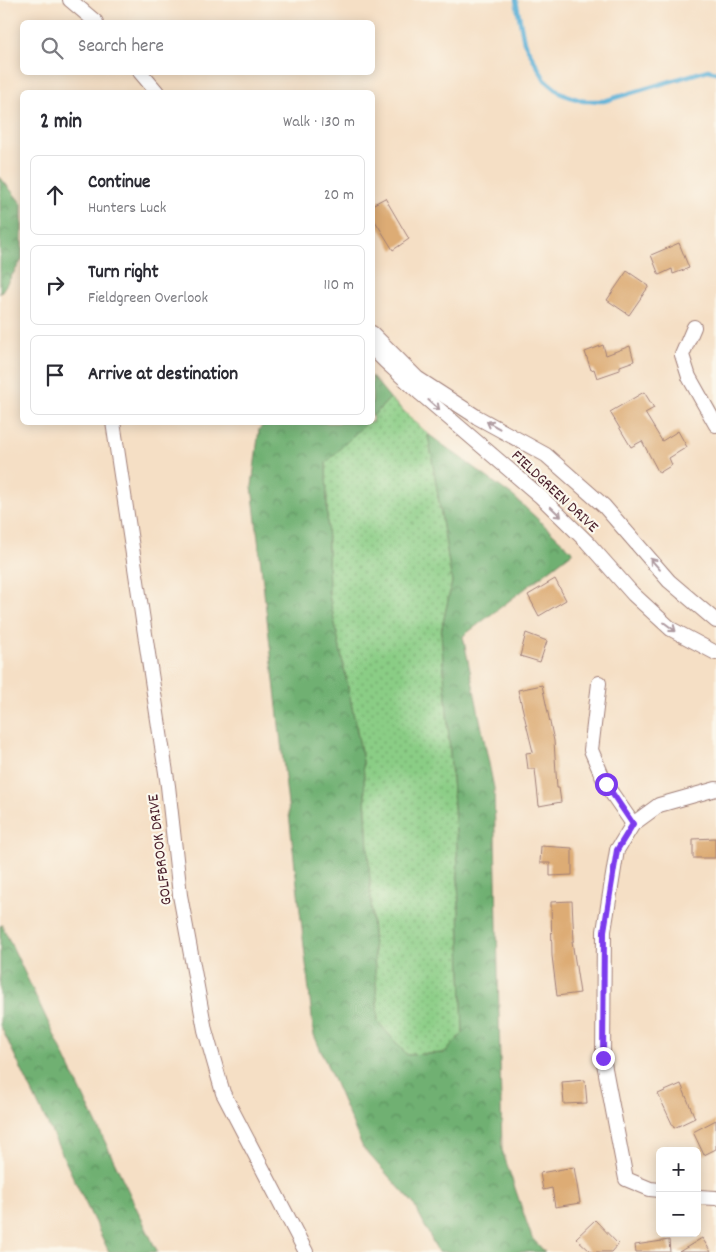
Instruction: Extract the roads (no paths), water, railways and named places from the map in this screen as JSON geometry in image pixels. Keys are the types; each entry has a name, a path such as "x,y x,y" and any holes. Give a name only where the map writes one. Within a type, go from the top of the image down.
{"street":[{"path":"70,0 94,20"},
{"path":"143,75 155,90"},
{"path":"694,327 682,355 689,377 716,426"},
{"name":"FIELDGREEN DRIVE","path":"375,336 417,378 477,417 546,456 604,506 669,581 716,621"},
{"name":"FIELDGREEN DRIVE","path":"375,351 421,394 541,497 588,542 633,594 671,629 716,653"},
{"name":"GOLFBROOK DRIVE","path":"113,425 168,786 180,895 205,1030 224,1093 306,1252"},
{"path":"599,684 591,750 606,784 633,824"},
{"path":"656,1189 626,1179 603,1058 604,931 617,850 633,824 659,805 716,789"},
{"path":"701,1197 716,1198"}],"waterway":[{"path":"516,0 524,42 545,80 562,94 583,101 604,101 708,70 716,72"}]}
